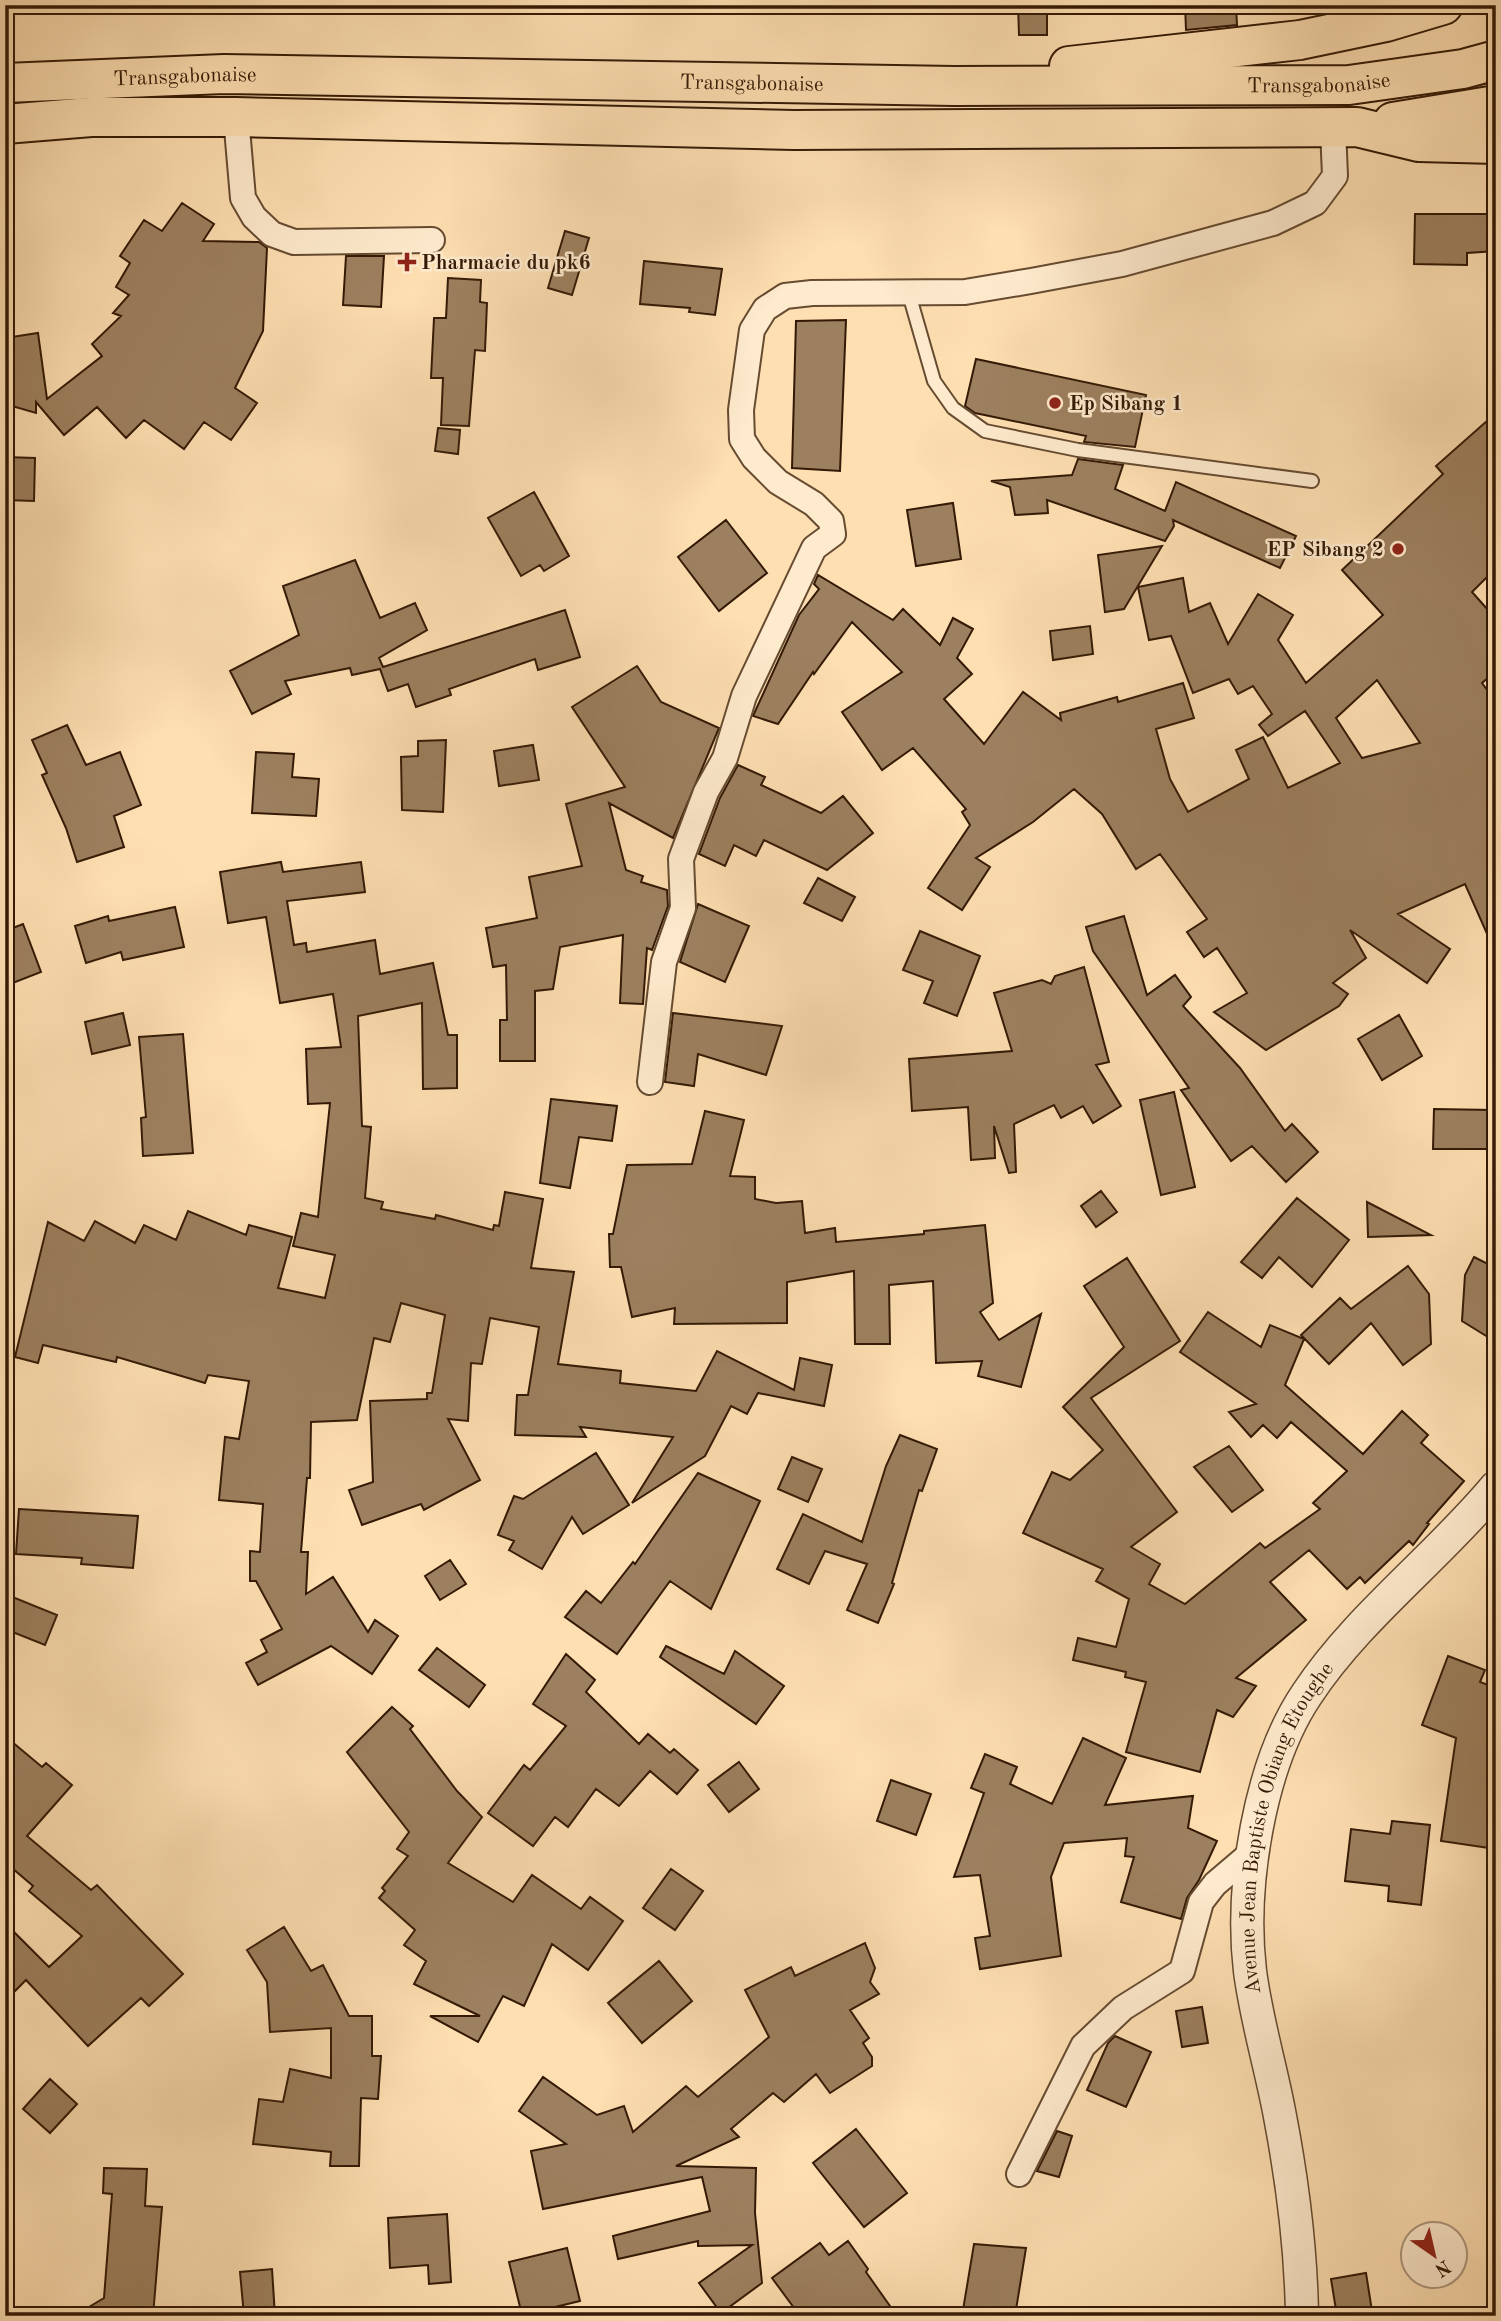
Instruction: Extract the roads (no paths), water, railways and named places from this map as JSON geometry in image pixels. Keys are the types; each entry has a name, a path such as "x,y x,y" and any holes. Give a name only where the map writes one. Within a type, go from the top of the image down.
{"highway":[{"path":"1007,86 1054,68 1300,40 1386,22 1443,5"},
{"name":"Transgabonaise","path":"5,83 223,74 1007,86 1349,85 1463,69 1496,60"},
{"name":"Transgabonaise","path":"5,124 91,117 236,117 794,130 1345,128 1452,115 1496,105"},
{"path":"1345,128 1419,142 1496,144"}],"street":[{"path":"236,117 243,198 254,217 272,234 294,242 432,240"},
{"path":"649,1082 664,962 683,908 681,859 706,792 725,758 744,696 814,548 833,534 831,521 814,504 778,482 754,458 743,439 741,411 752,330 765,309 785,296 812,293 965,292 1122,264 1273,223 1315,203 1335,176 1345,128"},
{"name":"Avenue Jean Baptiste Obiang Etoughe","path":"1302,2316 1302,2282 1288,2163 1250,1969 1248,1906 1255,1850 1274,1765 1306,1696 1346,1647 1496,1487"},
{"path":"1019,2174 1083,2046 1123,2008 1182,1971 1201,1902 1214,1884 1255,1850"}],"lane":[{"path":"909,294 934,381 953,408 985,431 1078,450 1312,481"}],"place":[{"name":"Pharmacie du pk6","path":"407,262"},
{"name":"Ep Sibang 1","path":"1055,403"},
{"name":"EP Sibang 2","path":"1398,549"}]}
